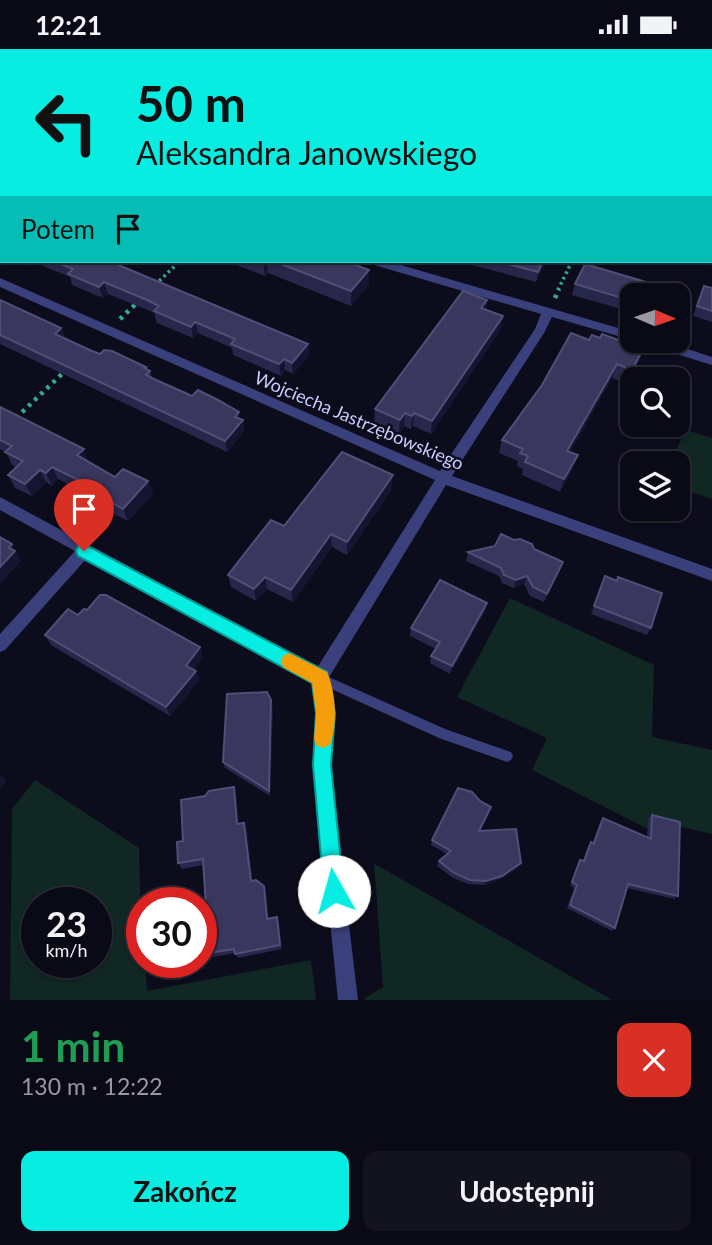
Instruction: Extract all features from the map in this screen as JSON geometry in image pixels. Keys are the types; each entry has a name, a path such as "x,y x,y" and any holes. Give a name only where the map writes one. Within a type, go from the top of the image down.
{"street":[{"path":"382,263 620,332"},
{"name":"Wojciecha Jastrzębowskiego","path":"0,282 443,478 712,575"},
{"path":"348,1000 322,765 326,713 320,678 443,478 540,330 550,310"},
{"path":"686,353 712,361"},
{"path":"0,503 320,678"},
{"path":"0,645 84,551"}],"lane":[{"path":"320,678 443,734 507,756"}],"path":[{"path":"153,287 178,263"},
{"path":"550,310 571,263"},
{"path":"107,331 144,296"},
{"path":"10,424 68,368"}],"green space":[{"path":"690,431 712,438 712,499 690,491 690,451 676,451 682,437 690,437"},
{"path":"510,598 654,665 652,737 712,750 712,834 648,819 648,829 532,770 547,738 457,697"},
{"path":"35,780 139,848 140,887 126,887 126,978 146,978 147,991 311,960 316,1000 10,1000 12,809"},
{"path":"374,864 612,1000 366,1000 365,998 383,987"}],"building":[{"path":"59,263 114,263 308,344 292,363 284,359 279,364 231,344 235,339 195,322 191,327 154,311 159,306 147,300 104,282 99,287 68,274 73,269"},
{"path":"278,263 350,263 369,270 351,291"},
{"path":"504,263 542,263 538,272"},
{"path":"585,264 649,283 620,283 620,297 575,284"},
{"path":"704,286 712,288 712,311 697,306"},
{"path":"463,291 487,300 481,308 503,316 432,421 414,413 412,416 405,413 400,420 375,409"},
{"path":"0,300 61,328 55,334 92,351 100,354 104,350 112,351 146,367 144,368 150,371 146,375 192,396 198,390 239,412 235,417 243,420 225,441 0,335"},
{"path":"571,333 589,340 592,335 600,338 602,334 620,341 620,353 641,353 634,367 617,364 567,451 578,455 564,479 525,462 528,456 520,453 523,449 502,440 542,385"},
{"path":"0,407 84,449 77,455 115,477 123,469 148,481 123,509 109,501 106,504 86,494 93,487 52,467 46,473 40,470 25,484 8,475 23,461 5,452 12,446 0,440"},
{"path":"342,452 393,475 347,542 331,534 291,590 265,577 254,589 228,575 271,520 284,526"},
{"path":"501,534 532,544 534,549 563,562 547,594 533,587 527,576 516,580 504,575 501,568 468,552 495,546"},
{"path":"0,537 12,544 9,548 15,551 0,567"},
{"path":"605,576 617,581 618,577 662,593 651,628 594,606"},
{"path":"440,580 487,603 452,666 431,656 440,642 411,628"},
{"path":"100,595 106,595 200,647 186,666 196,671 166,707 45,635 68,609 78,615 84,609 87,610"},
{"path":"267,692 271,700 269,791 223,762 227,694"},
{"path":"234,787 237,824 244,823 251,881 256,880 264,886 267,919 277,917 280,945 235,954 234,949 217,952 217,887 205,887 203,859 178,863 177,842 183,841 181,800 205,796 209,791"},
{"path":"458,788 472,792 480,801 491,807 479,831 516,829 521,863 502,876 486,881 470,880 454,873 439,861 451,851 432,840"},
{"path":"652,815 680,822 678,896 628,884 615,928 570,905 577,885 572,882 580,860 584,861 591,842 594,844 603,818 651,839"}],"slow traffic":[{"path":"289,661 320,678 326,713 323,739"}],"route":[{"path":"84,551 320,678 326,713 322,765 334,891"}]}
